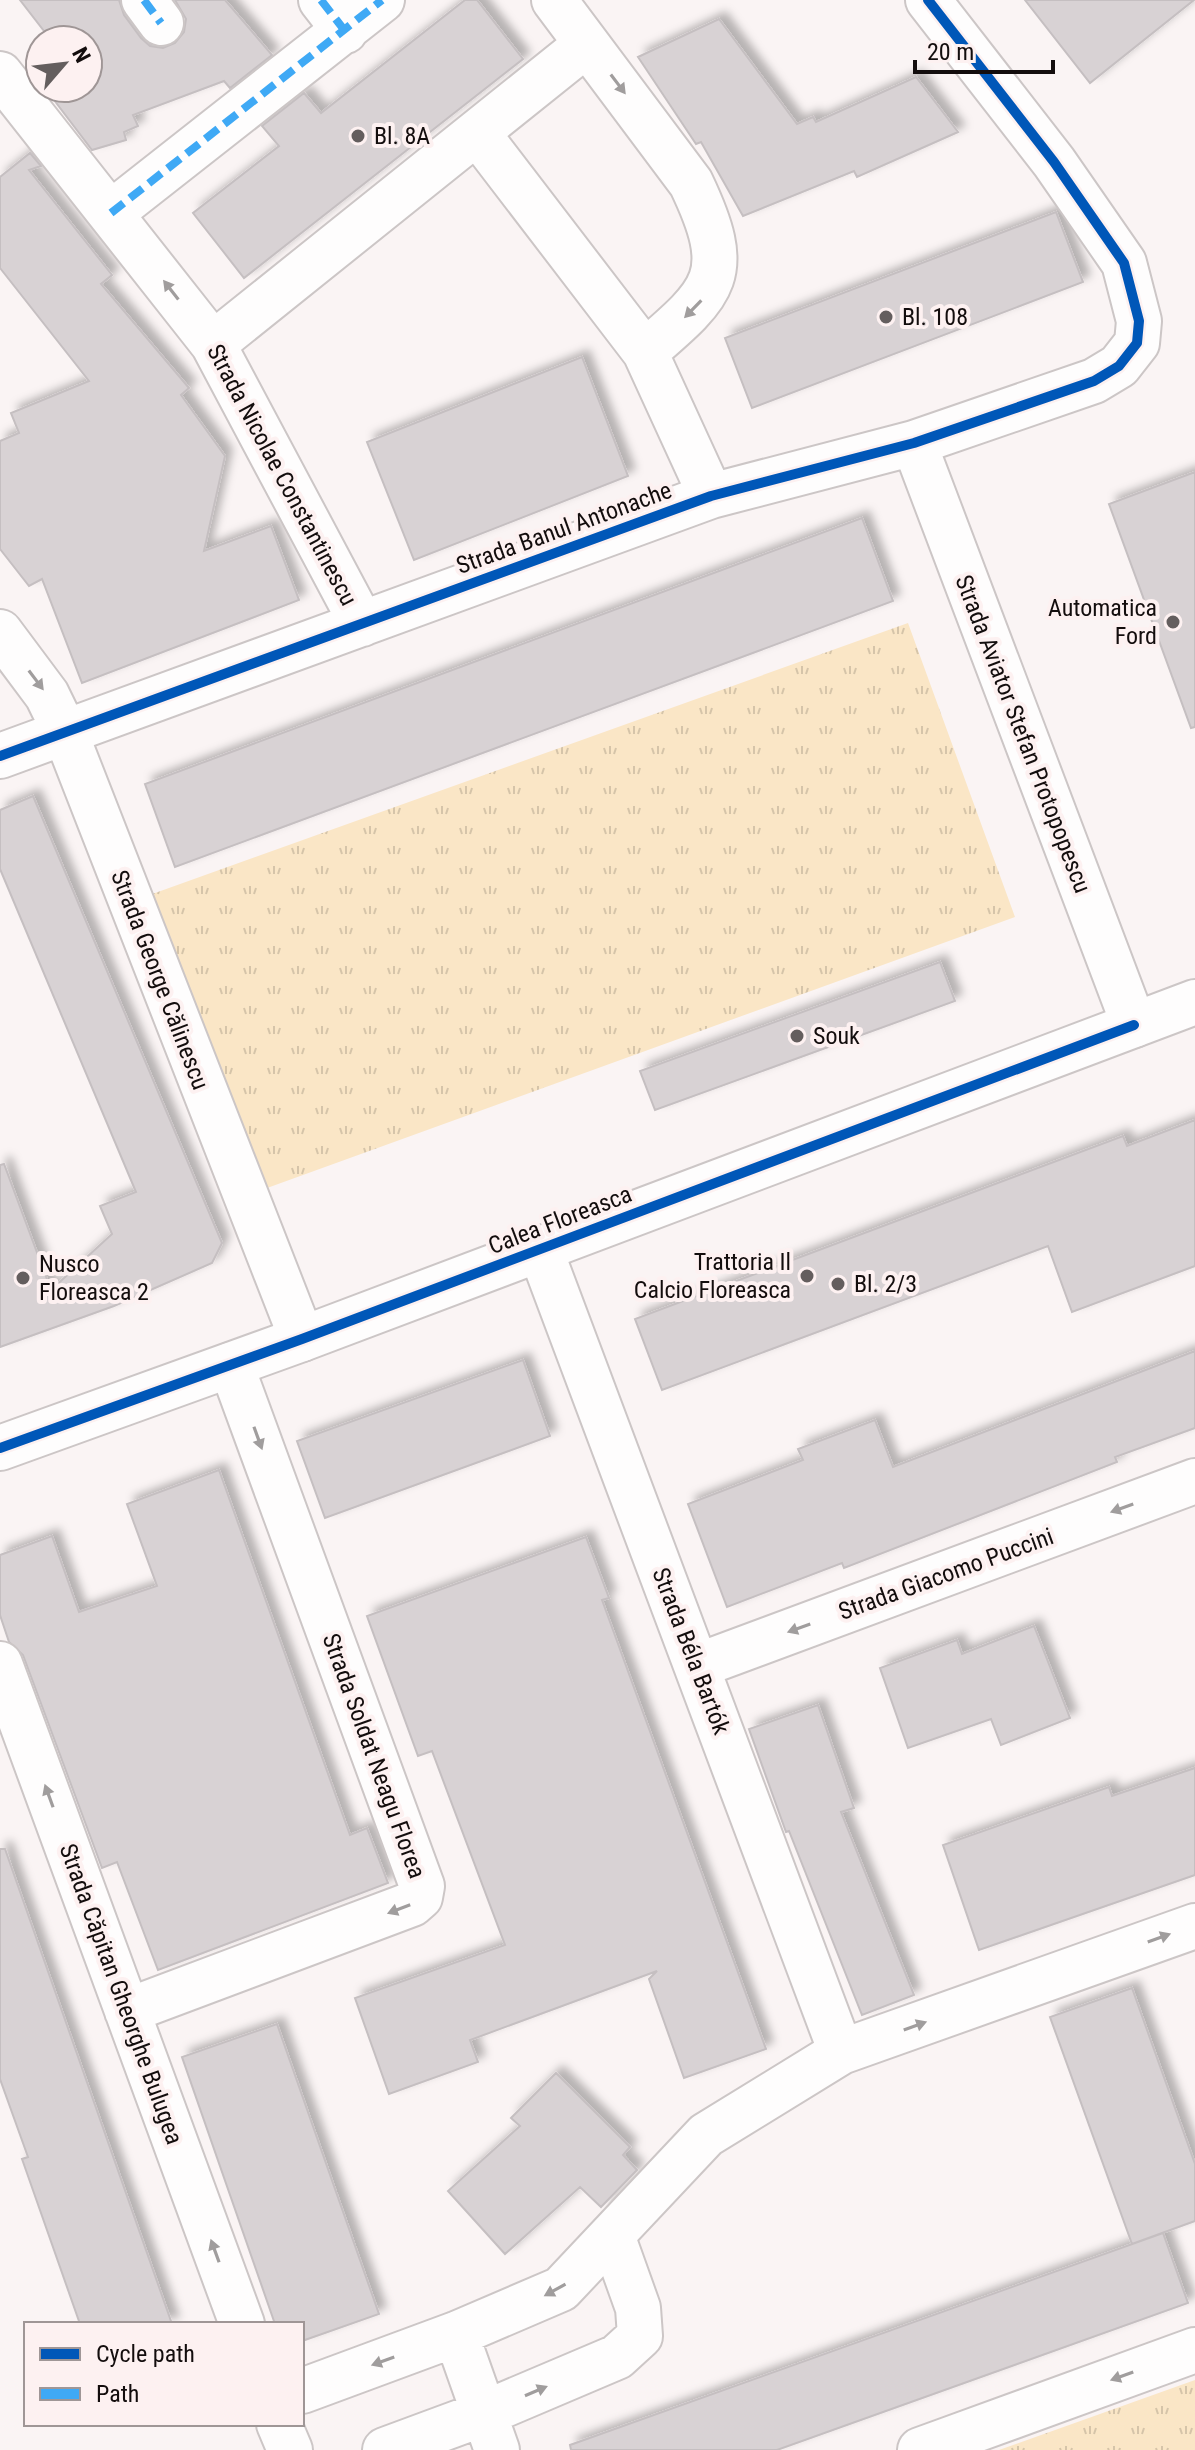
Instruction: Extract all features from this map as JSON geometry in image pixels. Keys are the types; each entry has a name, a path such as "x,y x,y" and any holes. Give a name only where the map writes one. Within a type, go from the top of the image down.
{"street":[{"path":"111,213 333,16 382,0"},
{"path":"554,0 691,183 708,217 715,255 712,280 699,306 645,352"},
{"name":"Strada Banul Antonache","path":"0,756 711,496 914,443 1094,381 1119,366 1137,343 1139,321 1135,295 1124,263 1111,239 928,0"},
{"path":"213,344 587,44"},
{"name":"Strada Nicolae Constantinescu","path":"7,98 111,213 213,344 362,624"},
{"path":"478,134 645,352 711,496"},
{"name":"Strada Aviator Stefan Protopopescu","path":"914,443 1134,1025"},
{"name":"Strada George Călinescu","path":"0,632 47,695 65,732 302,1339"},
{"name":"Calea Floreasca","path":"0,1448 302,1339 1195,1002"},
{"name":"Strada Béla Bartók","path":"540,1249 841,2052"},
{"name":"Strada Soldat Neagu Florea","path":"127,2011 412,1904 420,1897 422,1886 231,1365"},
{"name":"Strada Giacomo Puccini","path":"697,1666 1195,1481"},
{"name":"Strada Căpitan Gheorghe Bulugea","path":"0,1664 241,2322"},
{"path":"304,2390 456,2334 561,2289 613,2238 706,2135 841,2052 1195,1926"},
{"path":"385,2450 491,2432 617,2357 640,2336 638,2308 613,2238"},
{"path":"456,2334 491,2432"},
{"path":"920,2450 1195,2350"},
{"path":"280,2426 290,2450"}],"green space":[{"path":"908,623 1015,917 245,1196 130,902"},
{"path":"1195,2380 1195,2450 999,2450"}],"building":[{"path":"20,0 119,0 124,15 141,38 150,46 163,48 175,43 184,32 186,19 175,0 225,0 272,55 230,88 224,81 133,115 138,126 124,132 126,140 92,150 57,104 104,104 104,24 39,24"},
{"name":"Bl. 8A","path":"465,0 477,0 523,59 244,278 193,213 279,146 262,126 304,93 321,113"},
{"path":"1025,0 1194,0 1090,83"},
{"path":"719,19 797,124 813,117 816,122 916,77 958,132 857,177 854,171 743,216 701,142 696,144 638,57"},
{"path":"30,153 41,166 29,170 112,275 101,284 189,388 181,395 225,456 204,551 271,526 299,600 82,683 42,579 29,586 0,549 0,441 19,433 11,413 89,381 0,268 0,177"},
{"name":"Bl. 108","path":"1056,212 1083,282 752,408 725,338"},
{"path":"582,357 628,476 414,560 367,442"},
{"name":"Automatica Ford","path":"1195,472 1195,727 1191,728 1109,504"},
{"path":"862,518 893,601 175,867 145,784"},
{"path":"33,796 222,1243 212,1263 114,1306 0,1347 0,1165 4,1164 51,1290 112,1234 100,1206 136,1192 0,869 0,810"},
{"name":"Souk","path":"940,962 955,1001 655,1110 640,1071"},
{"path":"1195,1120 1195,1266 1072,1312 1048,1246 662,1390 635,1319 1123,1136 1127,1146"},
{"path":"1195,1351 1195,1428 1115,1457 1117,1462 844,1568 842,1563 727,1607 688,1504 803,1460 798,1449 875,1420 893,1467"},
{"path":"523,1360 550,1436 325,1518 297,1441"},
{"path":"219,1470 350,1835 367,1828 388,1883 158,1970 117,1862 102,1868 23,1655 9,1642 0,1615 0,1555 52,1536 79,1612 157,1586 127,1504"},
{"path":"586,1537 609,1598 602,1600 766,2049 684,2078 649,1979 657,1971 470,2040 478,2062 389,2094 355,1998 505,1945 432,1751 418,1756 367,1616"},
{"path":"1034,1626 1070,1718 1001,1745 991,1719 908,1748 880,1668 957,1640 962,1654"},
{"path":"818,1705 854,1808 841,1812 914,1995 862,2015 789,1831 786,1832 749,1729"},
{"path":"1195,1768 1195,1875 979,1950 943,1845 1109,1787 1112,1796"},
{"path":"0,1849 5,1849 171,2322 79,2322 22,2159 28,2157 0,2079"},
{"path":"1132,1988 1195,2164 1195,2221 1132,2244 1050,2017"},
{"path":"277,2024 379,2314 304,2340 304,2322 274,2322 182,2057"},
{"path":"556,2073 630,2147 623,2155 637,2170 601,2207 580,2187 505,2254 448,2191 520,2126 511,2118"},
{"path":"1163,2233 1188,2303 777,2450 571,2450 570,2445"}],"marked path":[{"path":"144,0 161,23"},
{"path":"321,0 345,31"},
{"path":"111,213 382,0"}],"cycle path":[{"path":"0,756 711,496 914,443 1094,381 1119,366 1137,343 1139,321 1124,263 1054,162 928,0"},
{"path":"0,1448 302,1339 1134,1025"}],"place":[{"name":"Bl. 8A","path":"358,136"},
{"name":"Bl. 108","path":"886,317"},
{"name":"Automatica Ford","path":"1173,622"},
{"name":"Souk","path":"797,1036"},
{"name":"Trattoria Il Calcio Floreasca","path":"807,1276"},
{"name":"Nusco Floreasca 2","path":"23,1278"},
{"name":"Bl. 2/3","path":"838,1284"}]}
